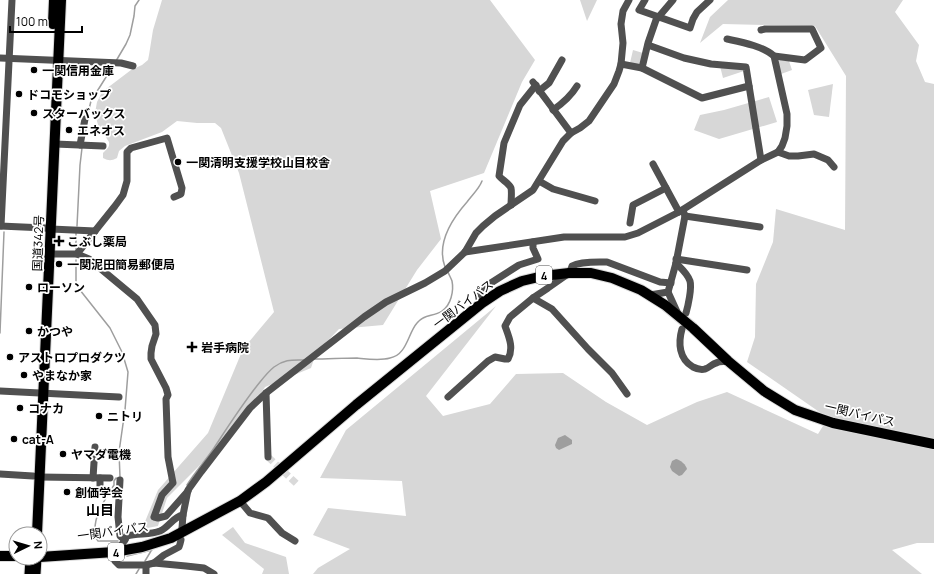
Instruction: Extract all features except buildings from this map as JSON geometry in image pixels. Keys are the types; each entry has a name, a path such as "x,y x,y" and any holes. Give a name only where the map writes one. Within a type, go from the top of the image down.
{"highway":[{"name":"国道342号","path":"40,393 50,254 48,229 55,144 54,0"},
{"name":"国道342号","path":"32,526 36,476 55,61 61,0"},
{"name":"一関バイパス","path":"48,550 120,546 142,548 170,538 240,501 266,482 356,405 486,300 500,291 522,281 542,276 570,273 591,273 612,278 641,290 682,315 693,328 728,361 764,391 796,410 833,423 934,444"},
{"name":"国道342号","path":"36,476 37,526"},
{"name":"一関バイパス","path":"48,556 120,546"}],"street":[{"path":"12,0 1,226 95,230"},
{"path":"50,254 77,254 89,259 137,299 155,325 156,334 152,346 151,359 168,395 166,399 168,457 173,483 162,495 154,517 158,518 166,516 188,490 245,414 266,393 386,302 425,283 445,271 465,252 476,233 483,226 533,190 563,141 571,133 589,121 614,84 621,64 623,43 621,24 623,11 629,0"},
{"path":"645,0 639,10 690,28 697,12 710,0"},
{"path":"642,68 648,43 656,20 673,0"},
{"path":"727,39 766,51 774,56 805,60 821,48 812,29 761,30"},
{"path":"648,45 684,58 711,64 746,66 761,160"},
{"path":"465,252 564,237 625,237 638,233 682,212 761,160 778,152 785,138 787,114 774,56"},
{"path":"0,58 121,64 133,66"},
{"path":"511,205 510,198 512,189 499,176 504,143 520,105 536,86 549,83 562,60"},
{"path":"621,64 642,68 702,98 749,86"},
{"path":"536,86 571,133"},
{"path":"553,110 563,103 573,93 577,86"},
{"path":"80,145 85,119"},
{"path":"77,254 123,195 127,181 127,152 131,148 167,138 182,188 181,194 174,197"},
{"path":"55,144 103,146"},
{"path":"778,152 789,156 814,154 828,160 834,167"},
{"path":"653,164 666,188 682,212 676,261 668,292 682,315"},
{"path":"539,181 553,188 595,201"},
{"path":"630,222 633,205 666,188"},
{"path":"682,212 760,227"},
{"path":"486,300 480,292 483,288 519,265 538,259 532,242"},
{"path":"676,261 748,270"},
{"path":"676,261 690,281 690,294 682,315"},
{"path":"448,397 488,361 496,357 508,359 511,354 511,348 505,326 510,317 533,298 570,273 572,266 578,263 607,262 665,284 671,283"},
{"path":"650,295 668,292"},
{"path":"533,298 552,309 612,373 627,394"},
{"path":"682,329 679,340 681,350 684,360 692,367 706,369 715,363 728,361"},
{"path":"0,391 119,397"},
{"path":"266,393 268,457"},
{"path":"95,447 97,478 100,491"},
{"path":"0,474 110,478"},
{"path":"120,480 118,517 120,546"},
{"path":"186,529 183,514 188,490"},
{"path":"240,501 250,513 268,518 282,533 295,541"},
{"path":"183,514 175,518 166,527 160,530 127,536 120,546 115,561 119,565 150,564 204,568 214,574"},
{"path":"146,574 150,564 179,547 181,540"}],"shaded area":[{"path":"162,0 490,0 535,60 522,82 484,173 430,191 441,239 417,270 383,325 339,329 316,353 311,368 265,387 243,422 167,498 158,526 142,529 158,490 208,433 243,349 274,312 239,173 221,128 215,123 177,121 162,132 125,146 119,151 117,158 113,160 103,158 103,153 108,148 109,142 98,125 95,113 97,102 102,92 131,70 142,65 148,60 153,30"},
{"path":"580,0 597,0 587,21"},
{"path":"728,0 903,0 895,12 919,45 916,61 925,82 934,84 934,543 917,543 892,550 922,574 313,574 318,568 350,549 313,535 328,508 406,516 402,481 320,478 346,430 496,306 426,396 443,416 490,404 516,374 563,373 606,402 647,425 697,402 727,392 818,434 828,418 747,362 755,337 756,284 773,242 776,209 845,230 846,76 815,26 723,24 700,43 710,17"},
{"path":"633,50 643,53 640,66 630,63"},
{"path":"780,60 789,61 792,70 781,74 777,63"},
{"path":"720,66 743,69 744,71 723,78"},
{"path":"833,84 829,117 814,115 808,90"},
{"path":"769,97 777,122 719,139 694,130 700,115 724,110"},
{"path":"565,435 572,440 572,444 559,450 555,445 558,438"},
{"path":"676,459 680,460 687,469 682,475 679,476 672,471 670,467 672,461"},
{"path":"233,527 245,543 286,557 289,574 262,574 264,569 222,535"}],"waterway":[{"path":"116,61 130,35 135,6 139,0"},
{"path":"87,117 91,101 113,66"},
{"path":"77,226 82,148"},
{"path":"445,267 443,249 447,232 456,216 482,181"},
{"path":"0,333 4,232"},
{"path":"76,233 76,251"},
{"path":"76,260 76,285 110,328 122,352 128,372 125,410 119,452 120,477"},
{"path":"313,359 357,358 378,360 396,356 404,348 417,323 423,318 439,313 450,302 453,289 452,281 448,272"},
{"path":"187,485 211,453 236,414 268,372 278,364 285,361 304,360"},
{"path":"118,541 98,541 96,538 95,525 98,513 114,485 114,481 116,478 119,479"},
{"path":"127,556 152,550"},
{"path":"145,561 151,551"},
{"path":"136,574 139,569"}],"tunnel":[{"path":"268,457 297,484"}],"place":[{"name":"一関信用金庫","path":"34,70"},
{"name":"ドコモショップ","path":"19,94"},
{"name":"スターバックス","path":"34,113"},
{"name":"エネオス","path":"69,130"},
{"name":"一関清明支援学校山目校舎","path":"178,162"},
{"name":"こぶし薬局","path":"59,241"},
{"name":"一関泥田簡易郵便局","path":"59,264"},
{"name":"ローソン","path":"29,287"},
{"name":"かつや","path":"29,331"},
{"name":"岩手病院","path":"192,347"},
{"name":"アストロプロダクツ","path":"10,357"},
{"name":"やまなか家","path":"24,375"},
{"name":"コナカ","path":"20,408"},
{"name":"ニトリ","path":"99,416"},
{"name":"cat-A","path":"14,439"},
{"name":"ヤマダ電機","path":"63,454"},
{"name":"創価学会","path":"67,492"}],"district":[{"name":"山目","path":"100,509"}]}
